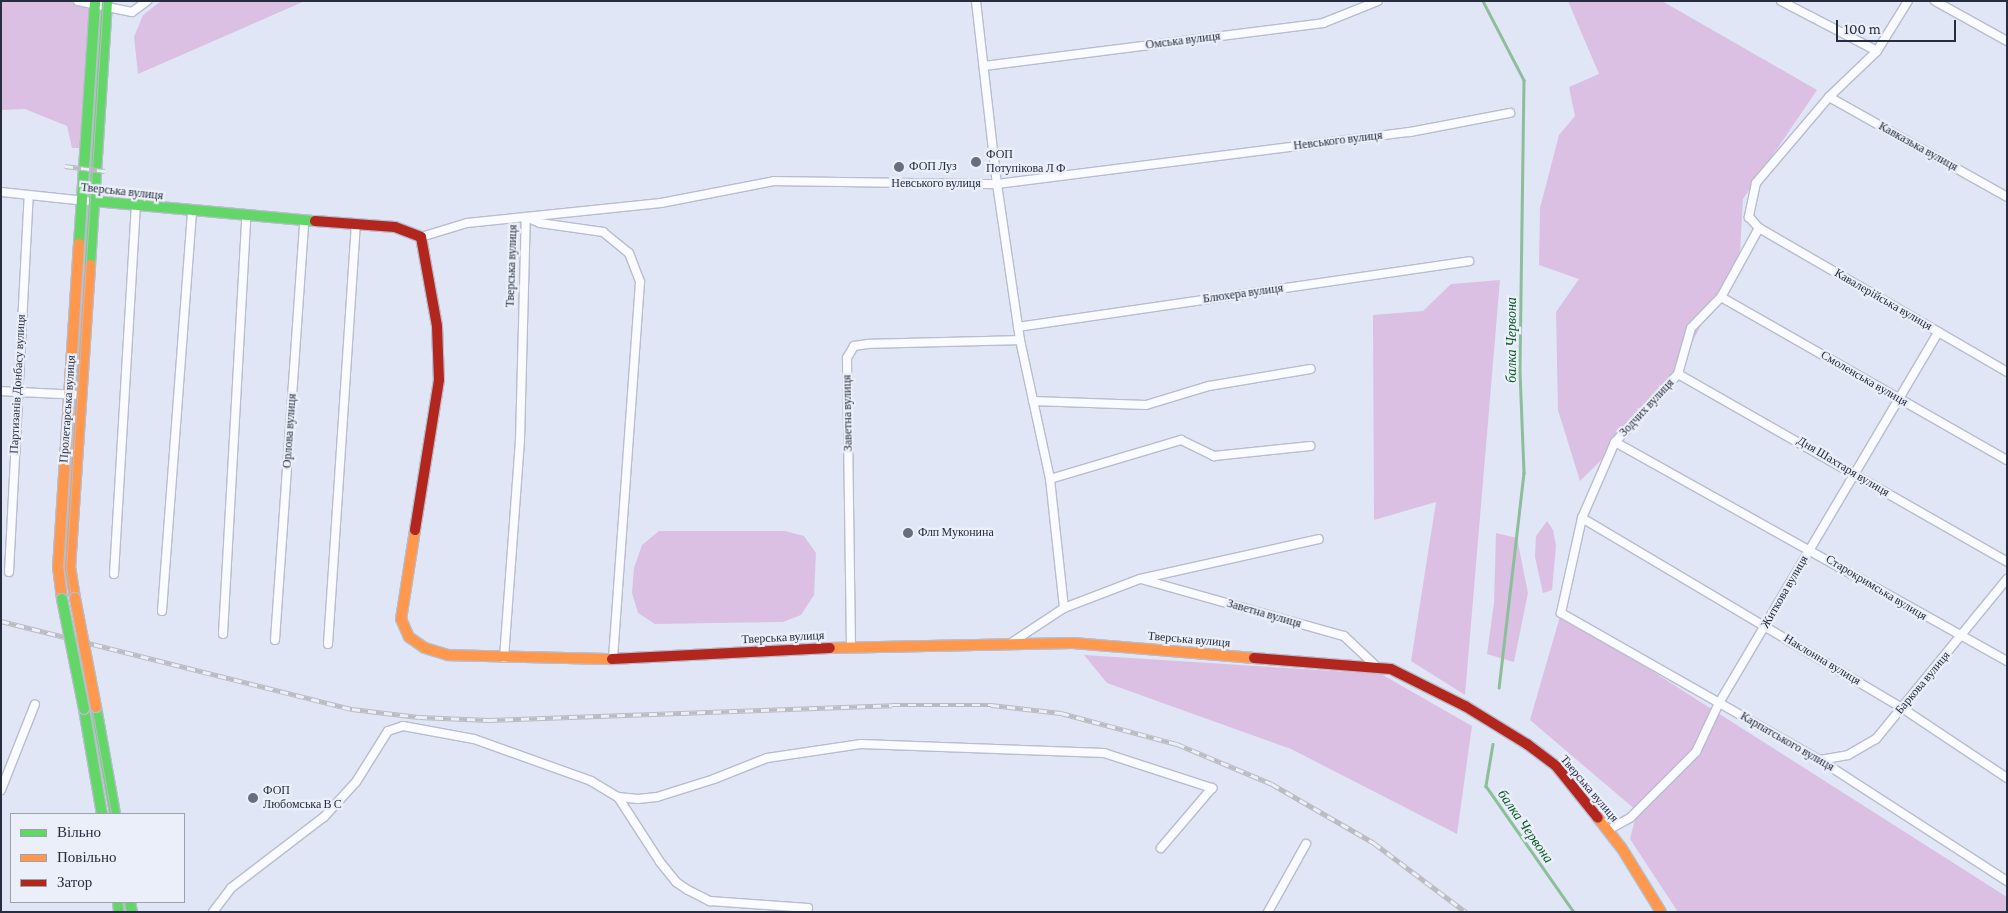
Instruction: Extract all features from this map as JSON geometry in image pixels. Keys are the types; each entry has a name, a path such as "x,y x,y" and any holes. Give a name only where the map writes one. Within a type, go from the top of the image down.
{"main road":[{"name":"Пролетарська вулиця","path":"94,3 58,568 62,599 84,708 102,813"},
{"name":"Пролетарська вулиця","path":"107,5 70,568 115,813"},
{"name":"Тверська вулиця","path":"94,201 246,217 395,227 421,237 437,326 440,380 401,619 409,637 425,648 448,655 504,658 613,659 851,647 1073,643 1391,669 1465,706 1527,744 1556,767 1608,830 1661,912"}],"street":[{"path":"78,1 107,5 132,12 147,1"},
{"path":"976,1 996,184 1020,340 1050,479 1064,608"},
{"name":"Омська вулиця","path":"984,66 1323,23 1378,1"},
{"path":"1781,1 1877,51"},
{"path":"1759,228 1749,217 1756,183 1829,97 1877,51 1908,1"},
{"path":"1935,1 2007,41"},
{"name":"Кавказька вулиця","path":"1829,97 2007,197"},
{"name":"Невського вулиця","path":"421,237 467,223 661,203 774,181 996,184 1410,132 1510,113"},
{"name":"Тверська вулиця","path":"1,192 94,201"},
{"name":"Партизанів Донбасу вулиця","path":"9,572 17,391 29,196"},
{"path":"114,574 136,206"},
{"path":"162,611 192,212"},
{"path":"223,634 246,217"},
{"name":"Тверська вулиця","path":"504,658 520,440 526,217 540,223 603,232 618,241 629,253 640,282 613,659"},
{"name":"Орлова вулиця","path":"275,640 304,221"},
{"path":"328,644 356,225"},
{"name":"Зодчих вулиця","path":"1561,613 1582,518 1615,442 1678,374 1691,328 1721,297 1759,228"},
{"name":"Кавалерійська вулиця","path":"1759,228 2007,372"},
{"name":"Блюхера вулиця","path":"1018,327 1469,261"},
{"name":"Смоленська вулиця","path":"1721,297 2007,460"},
{"name":"Житкова вулиця","path":"1608,830 1631,817 1696,752 1719,703 1766,627 1852,475 1938,332"},
{"name":"Заветна вулиця","path":"851,647 847,358 854,346 868,344 1020,340"},
{"path":"1033,401 1146,405 1209,386 1311,369"},
{"name":"Дня Шахтаря вулиця","path":"1678,374 1819,451 1852,475 2007,562"},
{"path":"1,391 82,395"},
{"path":"1050,479 1181,440 1214,456 1310,446"},
{"name":"Старокримська вулиця","path":"1615,442 1810,549 1944,628 1963,634 2007,661"},
{"name":"Наклонна вулиця","path":"1582,518 1902,708 2007,778"},
{"path":"1011,643 1064,608 1140,579 1319,539"},
{"name":"Заветна вулиця","path":"1140,579 1344,636 1378,668"},
{"name":"Баркова вулиця","path":"1820,760 1848,755 1876,740 2007,579"},
{"name":"Карпатського вулиця","path":"1561,613 1820,760 2007,881"},
{"path":"1,790 35,704"},
{"path":"213,912 231,888 324,817 356,782 388,731 402,726 474,739 591,781 618,797 660,862 676,882 688,890 710,900 808,908 807,912"},
{"path":"618,797 657,797 767,758 861,744 1104,753 1212,788 1162,848"},
{"path":"1268,912 1306,844"}],"shaded area":[{"path":"1,1 91,1 80,148 72,148 67,126 25,109 1,110"},
{"path":"161,1 305,1 138,74 134,37 143,15"},
{"path":"1568,1 1662,1 1817,90 1743,199 1740,252 1661,401 1580,481 1558,410 1556,312 1579,279 1539,265 1540,208 1559,135 1575,116 1569,87 1599,74"},
{"path":"1500,280 1465,695 1411,661 1436,502 1374,520 1373,315 1423,311 1451,284"},
{"path":"1547,521 1553,530 1556,546 1552,590 1543,593 1535,557 1536,536"},
{"path":"659,531 785,531 804,536 816,553 814,595 801,615 783,622 655,624 638,613 632,593 634,568 642,545"},
{"path":"1496,533 1517,538 1528,593 1514,662 1487,654 1494,603"},
{"path":"1561,613 2007,897 2007,912 1678,912 1630,839 1637,811 1530,720"},
{"path":"1084,655 1381,674 1472,726 1457,834 1291,749 1107,683"}],"waterway":[{"name":"балка Червона","path":"1483,1 1524,80 1520,372 1524,473 1499,688"},
{"name":"балка Червона","path":"1493,744 1486,786 1574,912"}],"tram line":[{"path":"103,1 66,568 111,813"},
{"path":"122,903 124,912"}],"railway":[{"path":"65,166 105,171"},
{"path":"1,621 352,709 419,717 489,720 892,705 991,705 1061,713 1177,744 1272,784 1374,843 1466,912"}],"traffic: fast":[{"path":"79,244 95,1"},
{"path":"90,265 107,1"},
{"path":"94,201 315,221"},
{"path":"62,599 84,709"},
{"path":"96,707 115,813"},
{"path":"84,709 102,813"},
{"path":"118,903 119,912"},
{"path":"130,903 132,912"}],"traffic: slow":[{"path":"62,599 58,568 79,244"},
{"path":"75,598 70,568 90,265"},
{"path":"415,530 401,619 409,637 425,648 448,655 612,659"},
{"path":"75,598 96,707"},
{"path":"830,648 1073,643 1254,658"},
{"path":"1598,818 1621,847 1661,912"}],"traffic: jam":[{"path":"315,221 395,227 421,237 437,326 439,380 415,530"},
{"path":"612,659 830,648"},
{"path":"1254,658 1391,669 1465,706 1527,744 1557,767 1598,818"}],"place":[{"name":"ФОП Потупікова Л Ф","path":"976,162"},
{"name":"ФОП Луз","path":"899,167"},
{"name":"Флп Муконина","path":"908,533"},
{"name":"ФОП Любомська В С","path":"253,798"}]}
